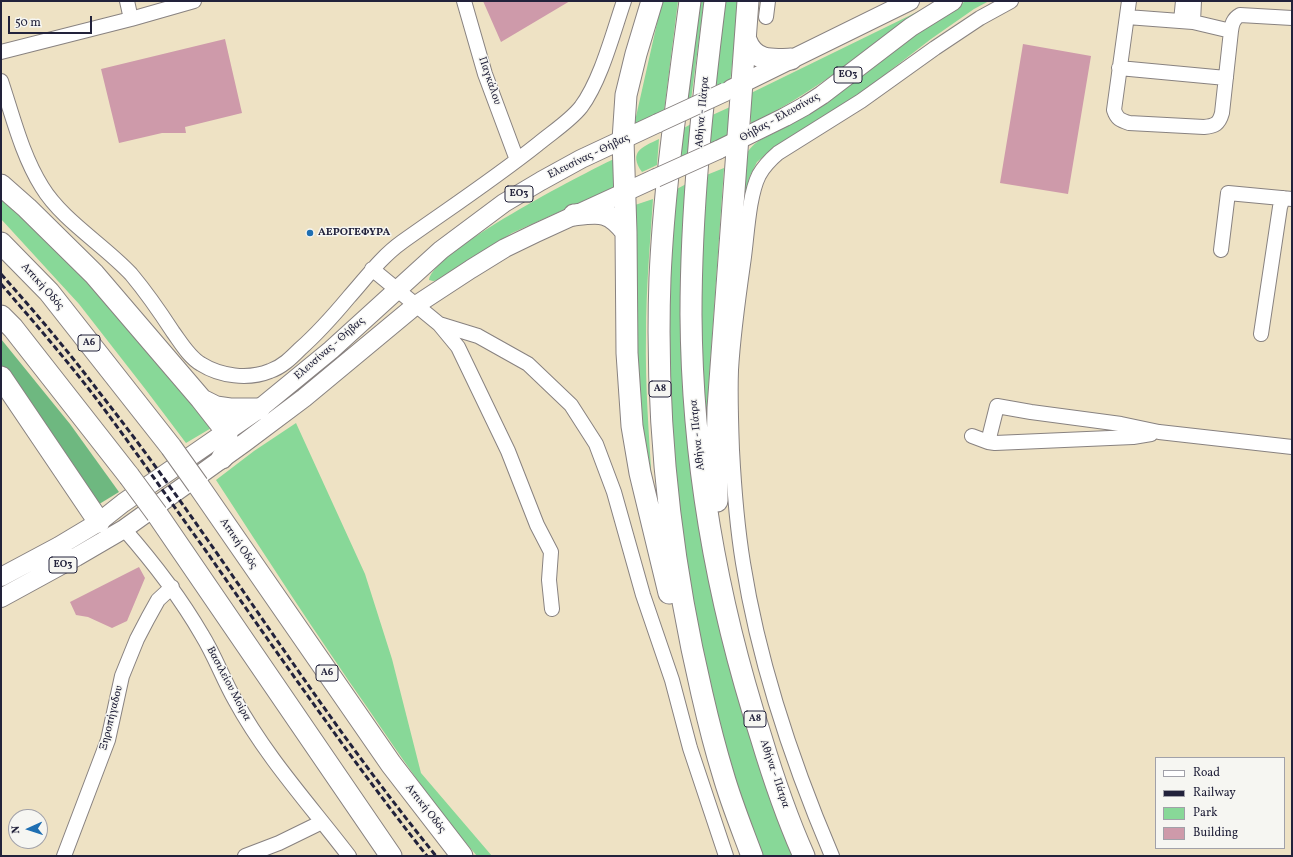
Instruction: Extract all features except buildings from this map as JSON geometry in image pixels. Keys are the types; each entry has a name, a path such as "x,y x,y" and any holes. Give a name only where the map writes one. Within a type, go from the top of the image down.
{"highway":[{"path":"652,1 636,54 626,95 623,140 626,232 627,353 632,426 649,510 688,672 722,773"},
{"name":"Α8","path":"690,1 670,159 662,238 659,316 661,411 666,484 680,583 696,669 722,773 752,856"},
{"name":"Αθήνα - Πάτρα","path":"715,1 706,74 692,239 691,316 699,450 708,512 735,649 750,702 780,795 804,856"},
{"path":"720,578 717,434 739,140 733,88 746,40 748,1"},
{"path":"746,40 749,48 754,54 763,58 772,60 791,59"},
{"path":"1,185 27,208 94,274 201,399 226,431 228,444 222,458"},
{"path":"574,215 594,212 607,214 618,221 626,232"},
{"name":"Αττική Οδός","path":"1,243 49,292 171,447 391,764 462,856"},
{"path":"1,316 13,328 157,514 391,856"},
{"path":"1,377 99,522"},
{"path":"201,399 216,407 230,409 259,408"}],"main road":[{"name":"ΕΟ3","path":"733,88 910,1"},
{"name":"Θήβας - Ελευσίνας","path":"656,178 785,117 822,95 911,27 953,1"},
{"name":"Ελευσίνας - Θήβας","path":"1,577 59,546 99,522 123,503 259,408 331,350 441,250 504,203 574,163 733,88"},
{"name":"Ελευσίνας - Θήβας","path":"1,598 124,529 304,398 416,305 471,268 505,248 656,178"},
{"path":"99,522 124,529"}],"street":[{"path":"127,1 132,19"},
{"path":"1,52 132,19 194,1"},
{"name":"Παγκάλου","path":"464,1 485,74 517,160"},
{"path":"1,81 26,156 43,189 60,211 102,246 131,274 197,363 212,371 230,375 249,376 269,371 286,362 311,340 349,298 372,269 393,248 517,160 558,128 580,108 593,86 624,1"},
{"path":"766,17 768,1"},
{"path":"832,856 779,715 758,636 743,563 738,524 734,486 732,442 732,369 741,278 754,187 767,163 778,153 861,101 942,43 980,18 1011,1"},
{"path":"1129,1 1114,110 1116,117 1120,120 1129,122 1204,127 1213,126 1219,122 1222,113 1232,24 1235,18 1240,15 1292,18"},
{"path":"1183,1 1187,22"},
{"path":"1187,22 1194,1"},
{"path":"1127,18 1187,22 1231,32"},
{"path":"1119,68 1226,78"},
{"path":"1221,250 1228,193 1287,199"},
{"path":"1261,334 1280,207 1287,199"},
{"path":"372,269 439,324 458,346 508,451 537,525 551,552 549,580 552,609"},
{"path":"439,324 478,336 528,364 571,405 596,444 614,492 643,595 672,680 690,748 726,856"},
{"path":"988,442 997,406 1121,424 1159,432 1292,447"},
{"path":"972,436 995,443 1133,436 1159,432"},
{"name":"Βασιλείου Μοίρα","path":"124,529 138,544 172,587 203,636 234,700 252,729 302,797 349,856"},
{"name":"Ξηροπήγαδου","path":"64,856 108,740 122,676 137,639 151,612 158,600 172,587"},
{"path":"245,856 279,843 322,822"}],"green space":[{"path":"662,1 678,1 664,112 633,130"},
{"path":"700,1 704,1 691,100 687,102"},
{"path":"723,1 739,1 730,83 711,91"},
{"path":"966,1 989,1 974,9 931,39 887,73 858,99 771,150 757,162 749,178 731,308 745,157 748,151 757,142 785,127 827,100 948,11"},
{"path":"923,9 818,85 751,124 749,94"},
{"path":"730,107 728,136 705,147 708,117"},
{"path":"693,123 690,153 678,159 682,129"},
{"path":"659,139 657,165 642,172 636,160 639,151"},
{"path":"614,159 617,186 512,233 439,280 429,280 437,267 455,251 481,233 543,196"},
{"path":"724,168 706,413 702,409 700,284 704,176"},
{"path":"688,183 688,416 795,856 760,856 743,809 704,667 674,484 667,316 675,190"},
{"path":"1,198 102,297 213,427 186,443 79,304 1,219"},
{"path":"653,199 646,318 646,372 652,484 637,425 632,206"},
{"path":"1,339 70,424 119,492 96,506 1,365"},
{"path":"296,423 365,574 392,659 421,773 492,856 477,856 448,821 330,653 216,480 254,451"}],"railway":[{"path":"1,274 39,317 159,471 343,734 436,856"},
{"path":"1,284 84,382 137,454 287,667 398,819 427,856"}],"place":[{"name":"ΑΕΡΟΓΕΦΥΡΑ","path":"310,233"}]}
